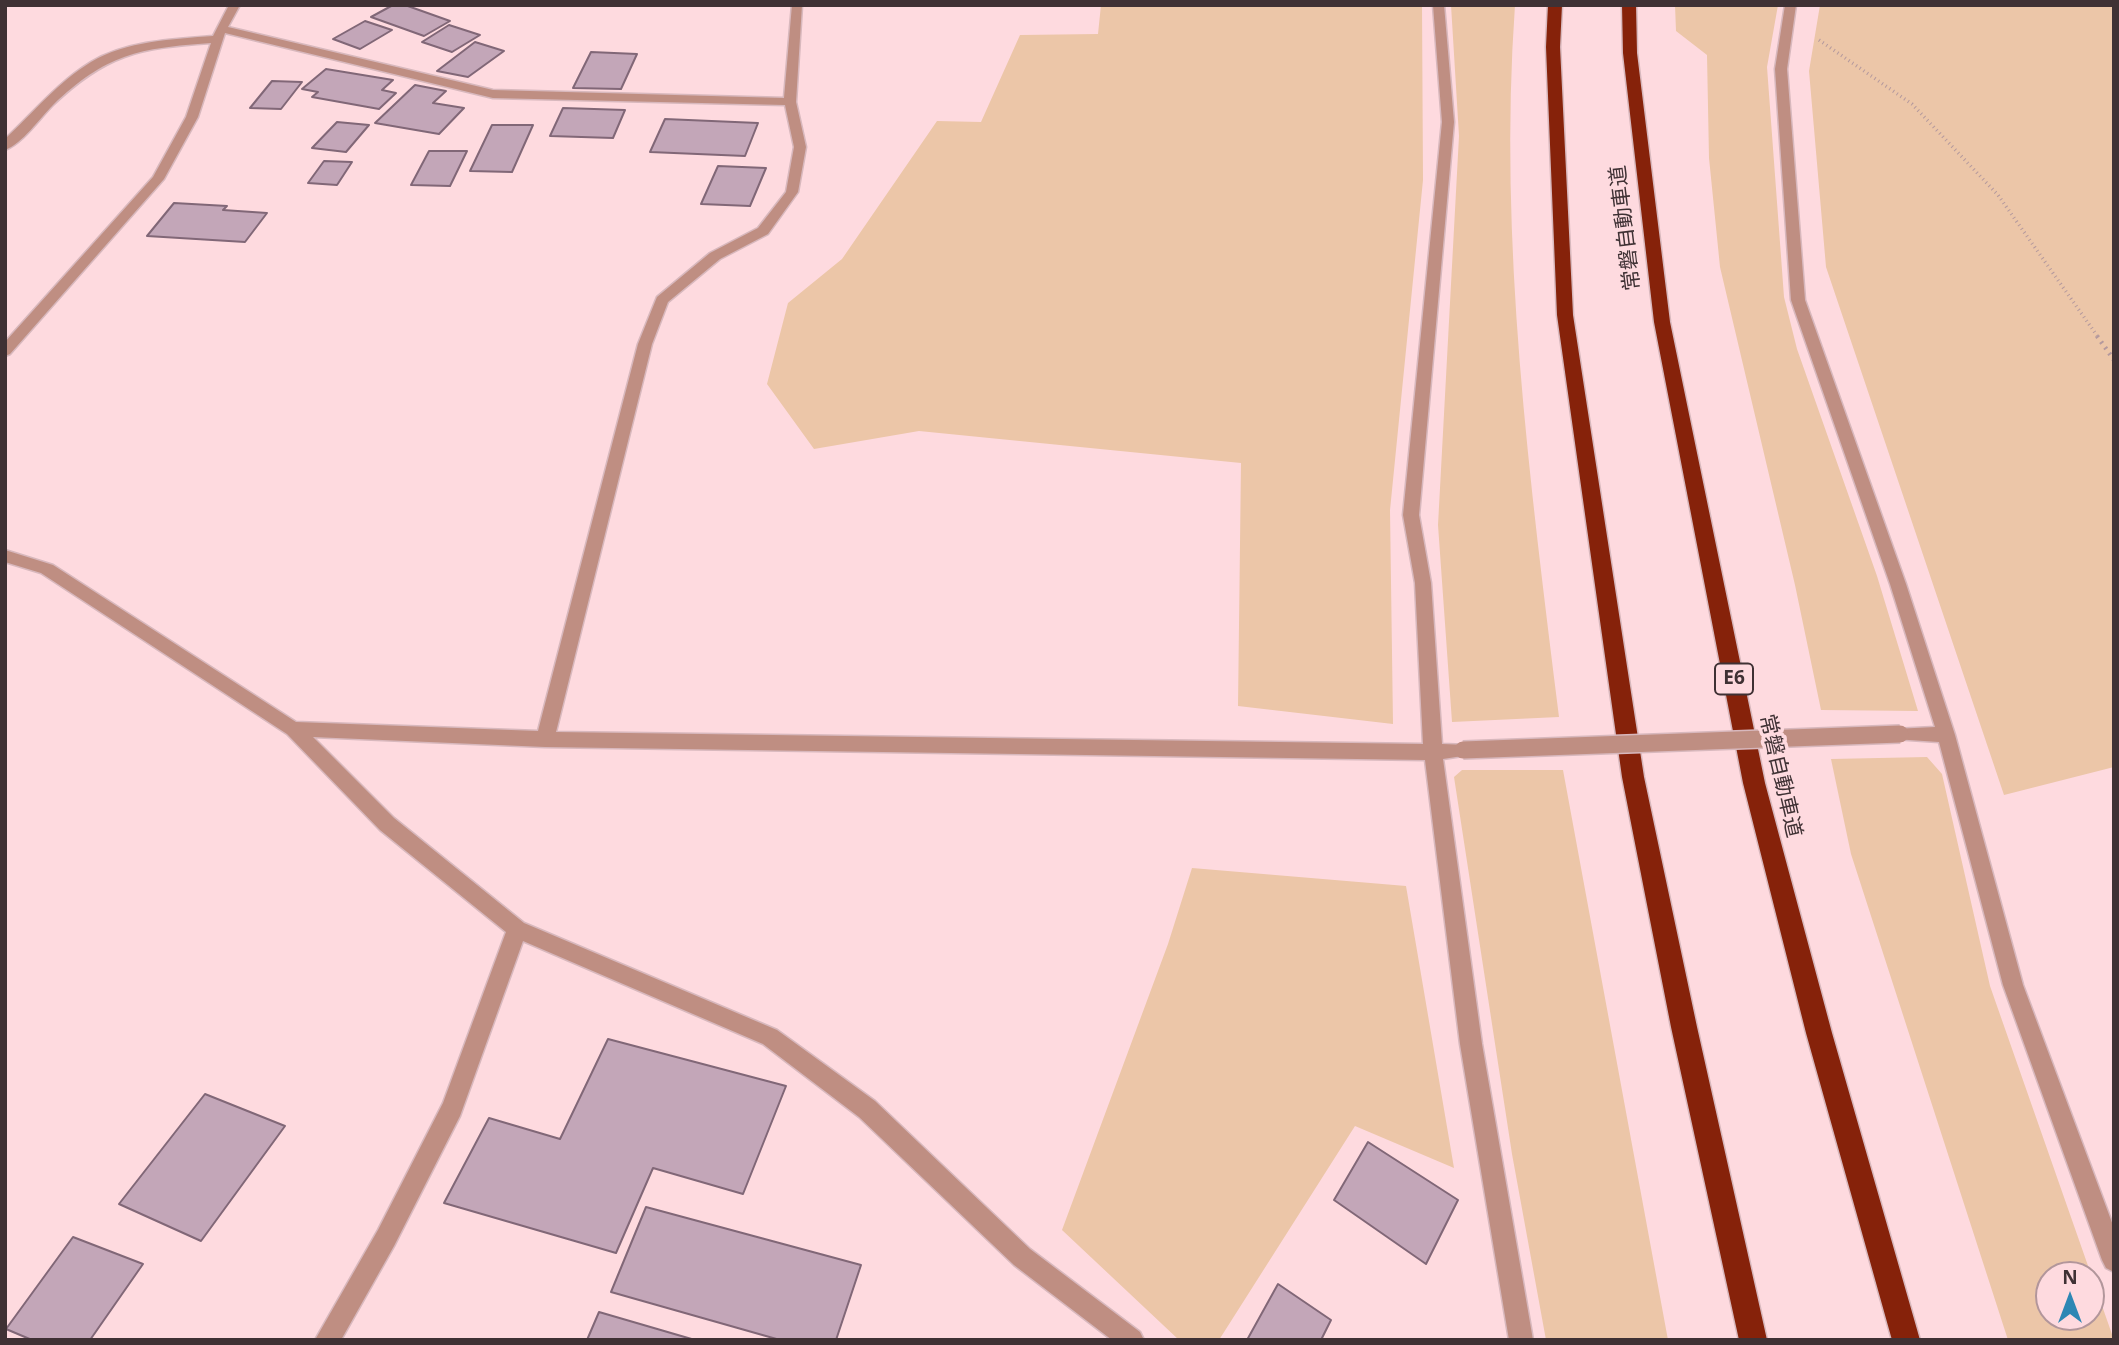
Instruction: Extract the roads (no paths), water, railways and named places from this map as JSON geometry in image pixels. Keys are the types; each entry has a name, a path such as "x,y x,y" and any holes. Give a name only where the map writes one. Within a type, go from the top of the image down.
{"highway":[{"path":"1555,5 1553,47 1565,315 1633,777 1684,1027 1753,1340"},
{"name":"常磐自動車道","path":"1629,5 1630,53 1661,322 1755,783 1819,1033 1906,1340"}],"street":[{"path":"5,351 158,179 192,117 220,34 235,5"},
{"path":"545,738 645,344 662,300 715,256 762,230 792,192 800,147 790,102 797,5"},
{"path":"1438,5 1448,122 1411,515 1423,583 1433,752 1471,1044 1521,1340"},
{"path":"1791,13 1781,69 1789,213 1798,300 1898,584 1946,735 2013,985 2114,1260"},
{"path":"5,146 97,64 136,49 220,34 493,94 790,102"},
{"path":"5,556 47,569 293,729 387,824 517,929 770,1037 867,1109 1022,1256 1132,1340"},
{"path":"293,729 545,738 1433,752 1900,734 1946,735"},
{"path":"327,1340 386,1238 453,1108 517,929"}]}
